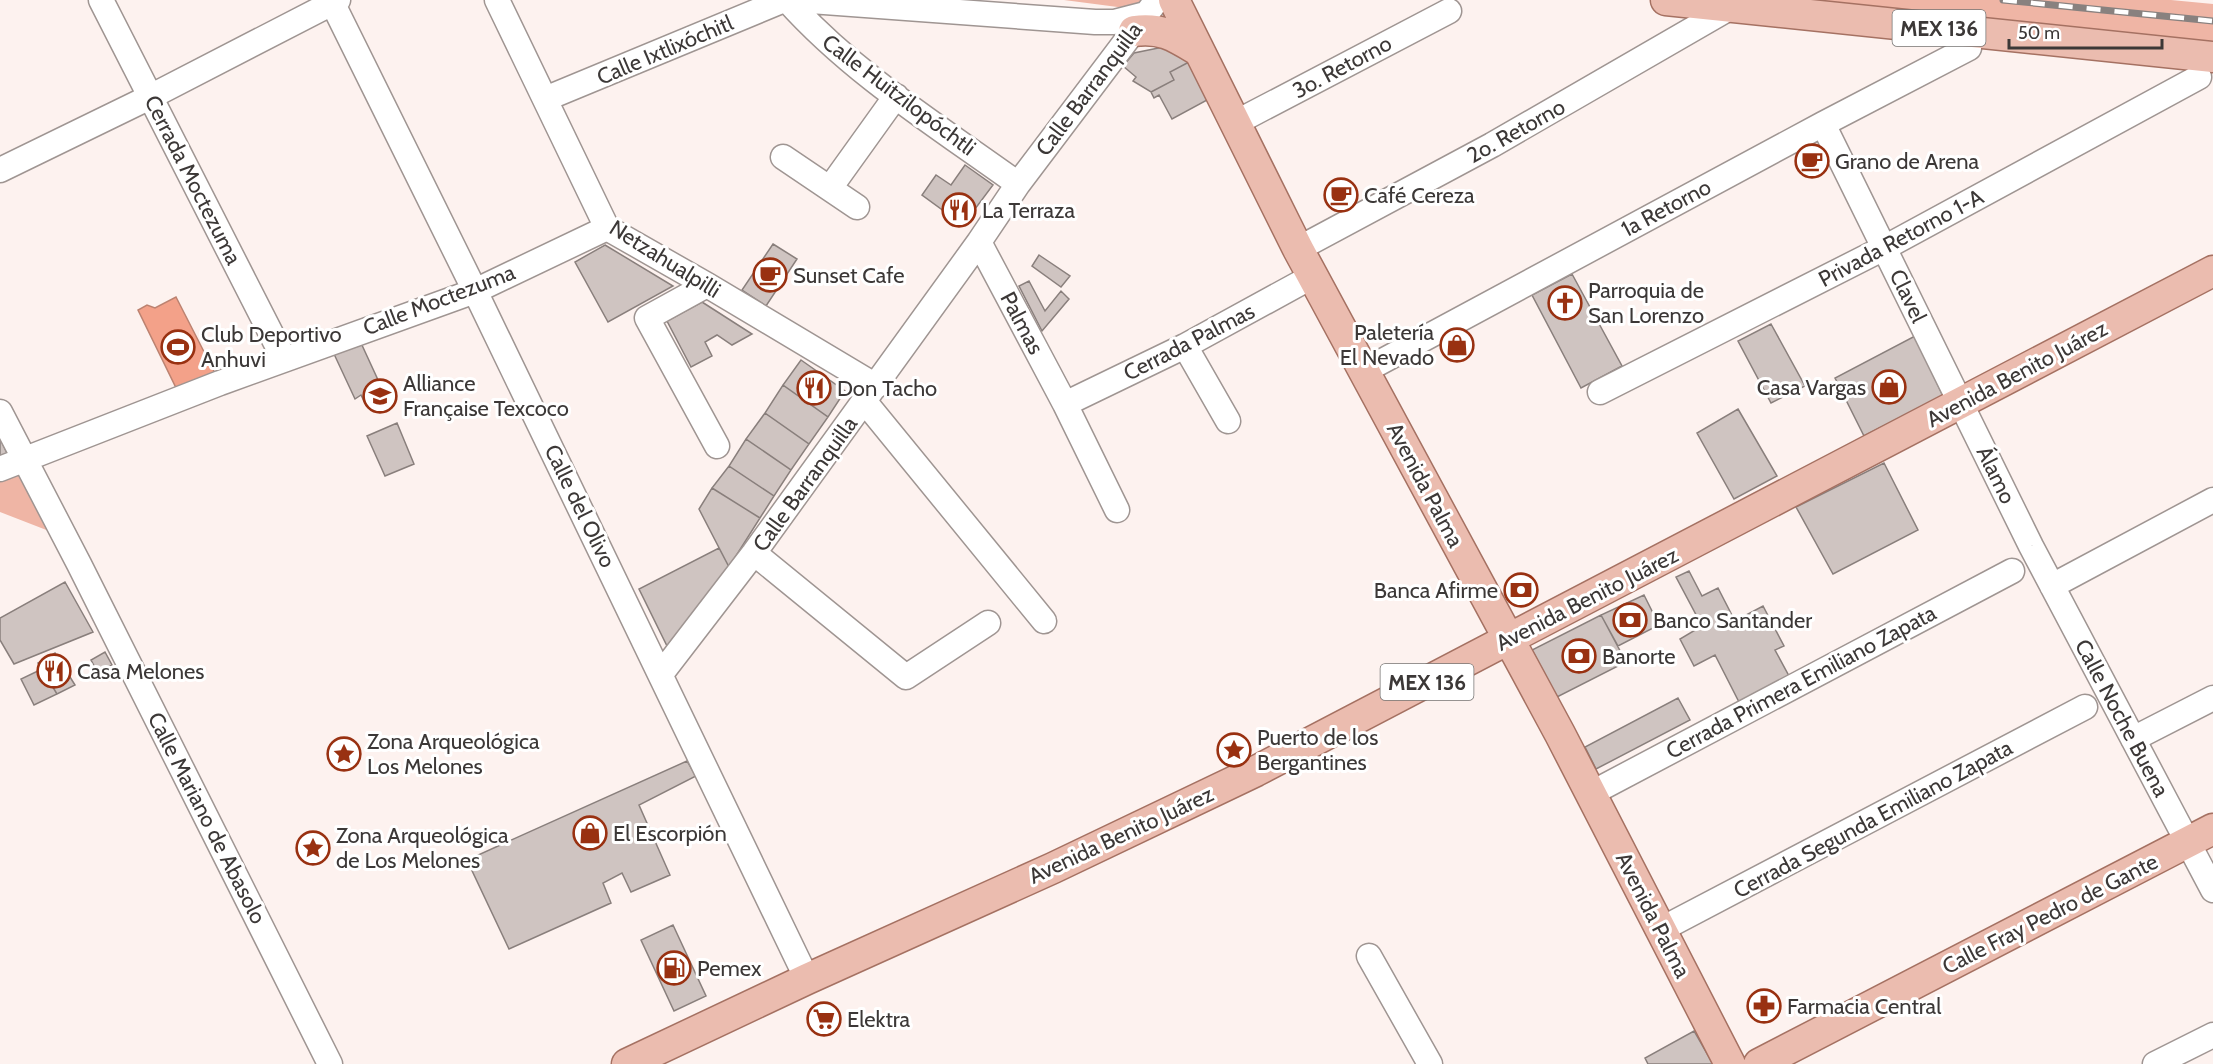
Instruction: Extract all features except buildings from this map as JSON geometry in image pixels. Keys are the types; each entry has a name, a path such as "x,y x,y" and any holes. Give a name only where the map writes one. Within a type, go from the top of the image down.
{"main road":[{"name":"Avenida Palma","path":"1174,0 1298,249 1509,639 1730,1064"},
{"name":"MEX 136","path":"1666,0 2206,67"},
{"path":"1138,24 1149,29 1163,31 1199,51"},
{"name":"Avenida Benito Juárez","path":"627,1064 807,979 1053,868 1256,771 2213,271"},
{"name":"Calle Fray Pedro de Gante","path":"1759,1064 2201,836"}],"street":[{"name":"Cerrada Moctezuma","path":"101,0 284,359"},
{"name":"Netzahualpilli","path":"497,0 607,228 707,285 870,394 1044,621"},
{"name":"Calle Ixtlixóchitl","path":"545,99 785,0"},
{"name":"Calle Huitzilopóchtli","path":"785,0 814,30 897,96 1018,183"},
{"path":"797,0 1138,24"},
{"path":"0,170 150,97 333,1"},
{"name":"Calle del Olivo","path":"333,1 807,979"},
{"name":"2o. Retorno","path":"1298,249 1491,145 1731,7"},
{"name":"3o. Retorno","path":"1236,123 1449,11"},
{"path":"1095,22 1111,34 1117,42 1138,24"},
{"name":"Calle Barranquilla","path":"661,674 754,553 979,242 1018,183 1138,24"},
{"name":"1a Retorno","path":"1364,371 1969,48"},
{"name":"Privada Retorno 1-A","path":"1600,392 1884,248 2206,67"},
{"path":"830,188 897,96"},
{"name":"Clavel","path":"1823,124 1960,404"},
{"path":"783,157 857,207"},
{"name":"Calle Moctezuma","path":"0,469 284,359 475,291 607,228"},
{"name":"Palmas","path":"979,242 1065,404 1117,510"},
{"name":"Cerrada Palmas","path":"1065,404 1185,346 1313,276"},
{"path":"707,285 647,318 717,446"},
{"path":"1185,346 1228,421"},
{"name":"Álamo","path":"1960,404 2031,546"},
{"name":"Calle Mariano de Abasolo","path":"0,412 330,1064"},
{"path":"2052,586 2213,500"},
{"name":"Calle Noche Buena","path":"2031,546 2133,739 2201,836 2213,890"},
{"path":"754,553 906,676 988,623"},
{"name":"Cerrada Primera Emiliano Zapata","path":"1590,794 2012,571"},
{"path":"2133,739 2213,698"},
{"name":"Cerrada Segunda Emiliano Zapata","path":"1660,930 2085,707"},
{"path":"1369,956 1430,1064"},
{"path":"2155,1064 2213,1035"}],"shaded area":[{"path":"1064,0 1147,0 1133,9"},
{"path":"1799,0 2171,0 2213,4 2213,44 1936,12"},
{"name":"Club Deportivo Anhuvi","path":"176,297 220,383 181,398 138,310 147,305 155,308"},
{"path":"21,472 49,531 0,512 0,480"}],"railway":[{"path":"2003,0 2213,21"}],"place":[{"name":"Grano de Arena","path":"1812,161"},
{"name":"Café Cereza","path":"1341,195"},
{"name":"La Terraza","path":"959,210"},
{"name":"Sunset Cafe","path":"770,275"},
{"name":"Parroquia de San Lorenzo","path":"1565,303"},
{"name":"Paletería El Nevado","path":"1457,345"},
{"name":"Club Deportivo Anhuvi","path":"178,347"},
{"name":"Casa Vargas","path":"1889,387"},
{"name":"Don Tacho","path":"814,388"},
{"name":"Alliance Française Texcoco","path":"380,396"},
{"name":"Banca Afirme","path":"1521,590"},
{"name":"Banco Santander","path":"1630,620"},
{"name":"Banorte","path":"1579,656"},
{"name":"Casa Melones","path":"54,671"},
{"name":"Puerto de los Bergantines","path":"1234,750"},
{"name":"Zona Arqueológica Los Melones","path":"344,754"},
{"name":"El Escorpión","path":"590,833"},
{"name":"Zona Arqueológica de Los Melones","path":"313,848"},
{"name":"Pemex","path":"674,968"},
{"name":"Farmacia Central","path":"1764,1006"},
{"name":"Elektra","path":"824,1019"}]}
